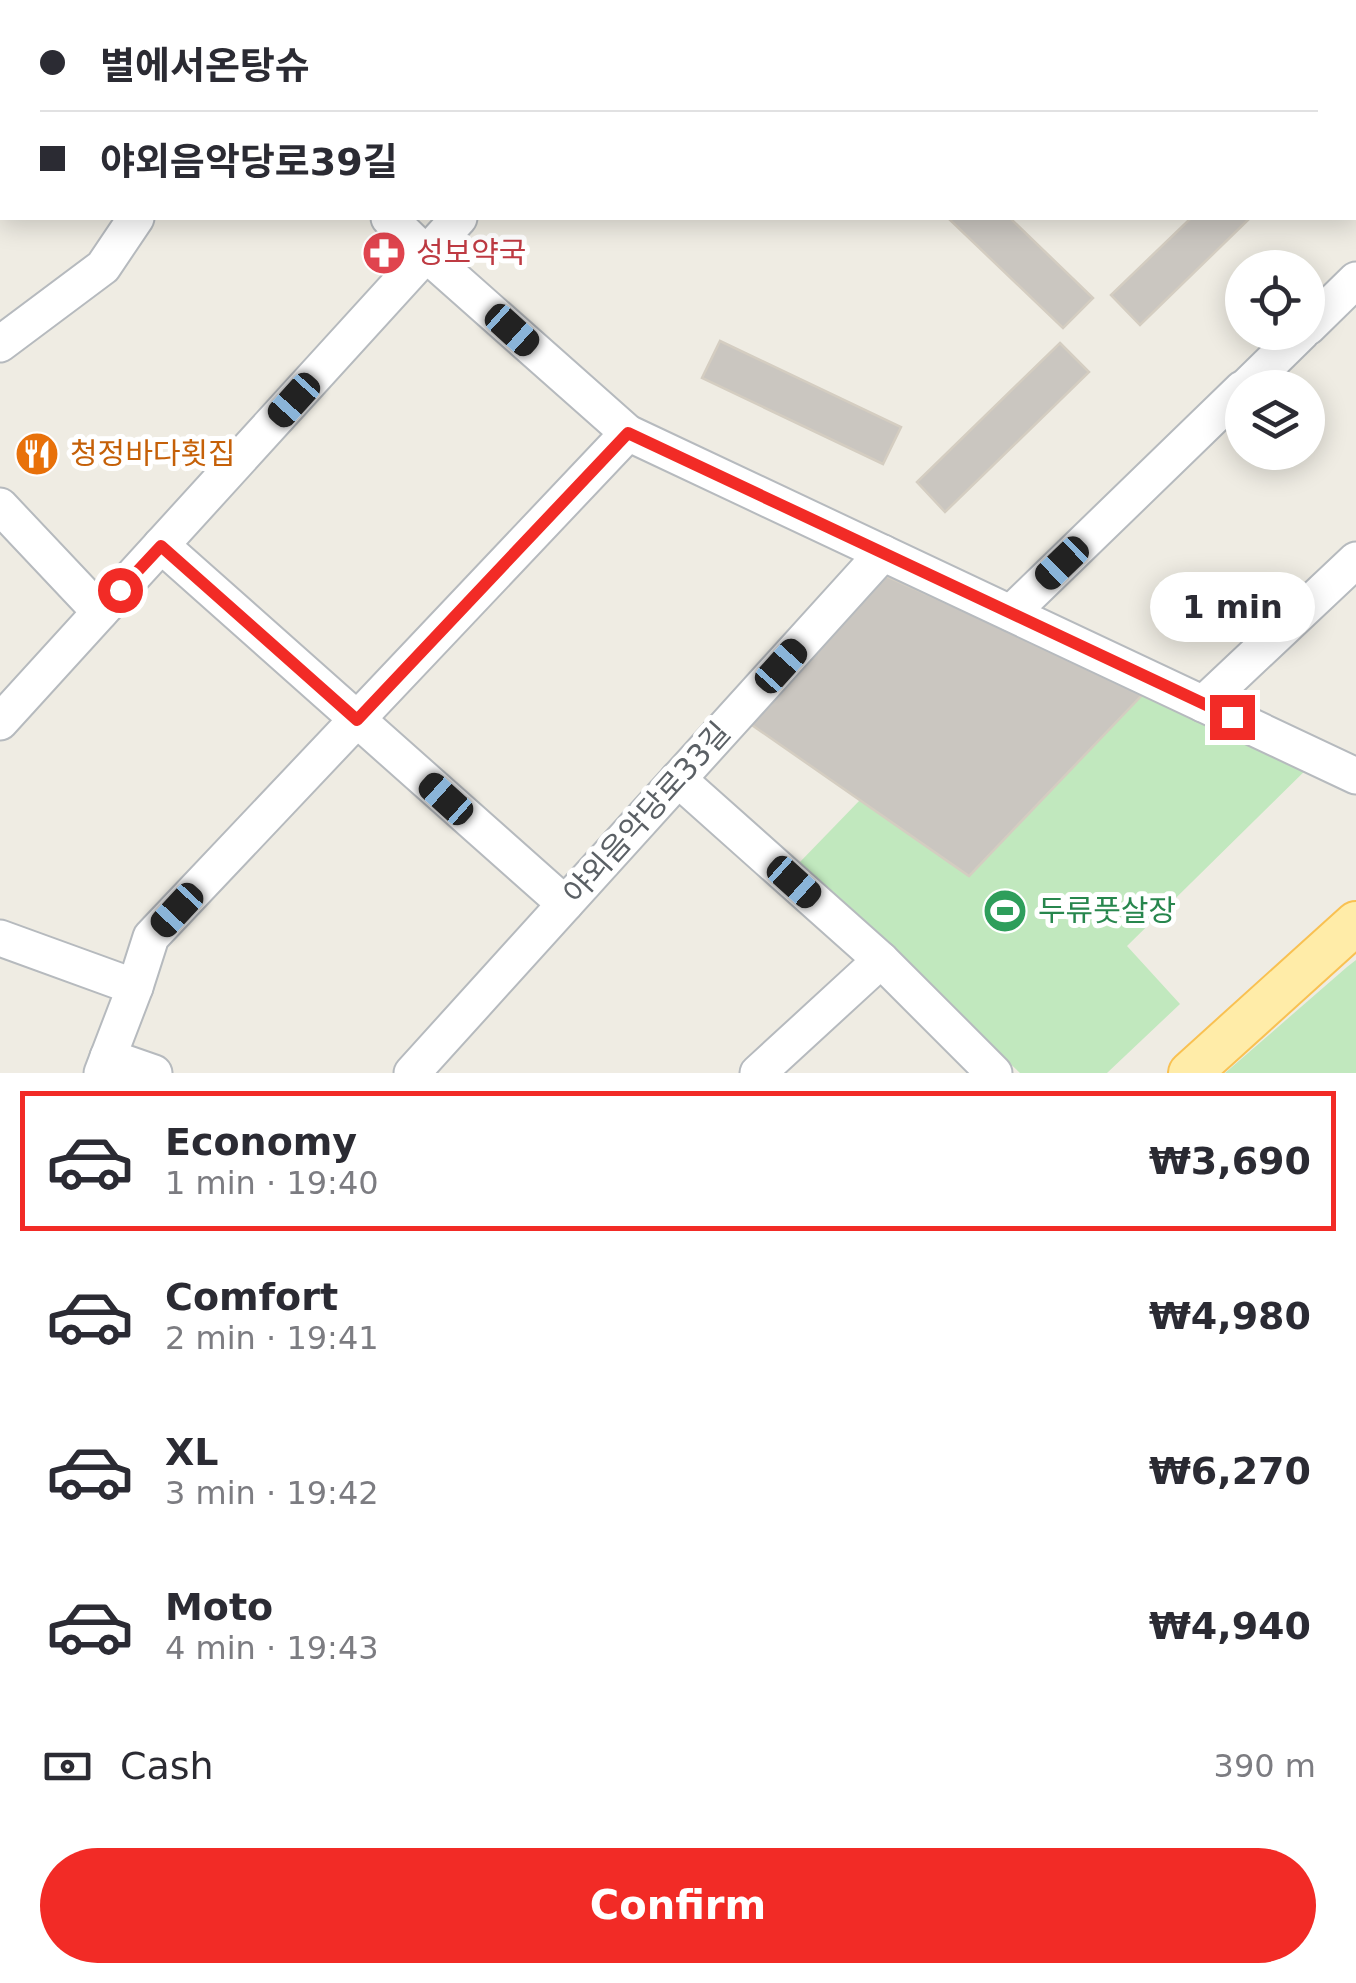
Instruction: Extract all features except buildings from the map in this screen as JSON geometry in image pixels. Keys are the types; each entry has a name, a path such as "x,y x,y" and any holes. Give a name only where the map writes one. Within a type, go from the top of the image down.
{"main road":[{"path":"1190,1073 1356,923"}],"street":[{"path":"0,344 103,267 135,220"},
{"path":"391,220 628,433 1356,776"},
{"path":"0,722 457,220"},
{"path":"1325,310 1356,280"},
{"path":"1263,370 1283,350"},
{"path":"1011,613 1225,406"},
{"path":"154,1073 105,1065 152,937 628,433"},
{"path":"0,506 100,612"},
{"path":"161,546 565,904"},
{"name":"야외음악당로33길","path":"412,1073 883,553"},
{"path":"1204,704 1356,560"},
{"path":"678,779 882,960 994,1073"},
{"path":"0,938 135,988"},
{"path":"758,1073 882,960"}],"green space":[{"name":"두류풋살장","path":"1145,692 1318,758 1127,946 1180,1004 1107,1073 1020,1073 798,864 860,800 970,876"},
{"path":"1356,960 1356,1073 1225,1073 1347,967"}],"place":[{"name":"성보약국","path":"384,253"},
{"name":"청정바다횟집","path":"37,454"},
{"name":"두류풋살장","path":"1005,911"}],"route":[{"path":"120,590 161,546 357,720 628,433 1232,717"}]}
